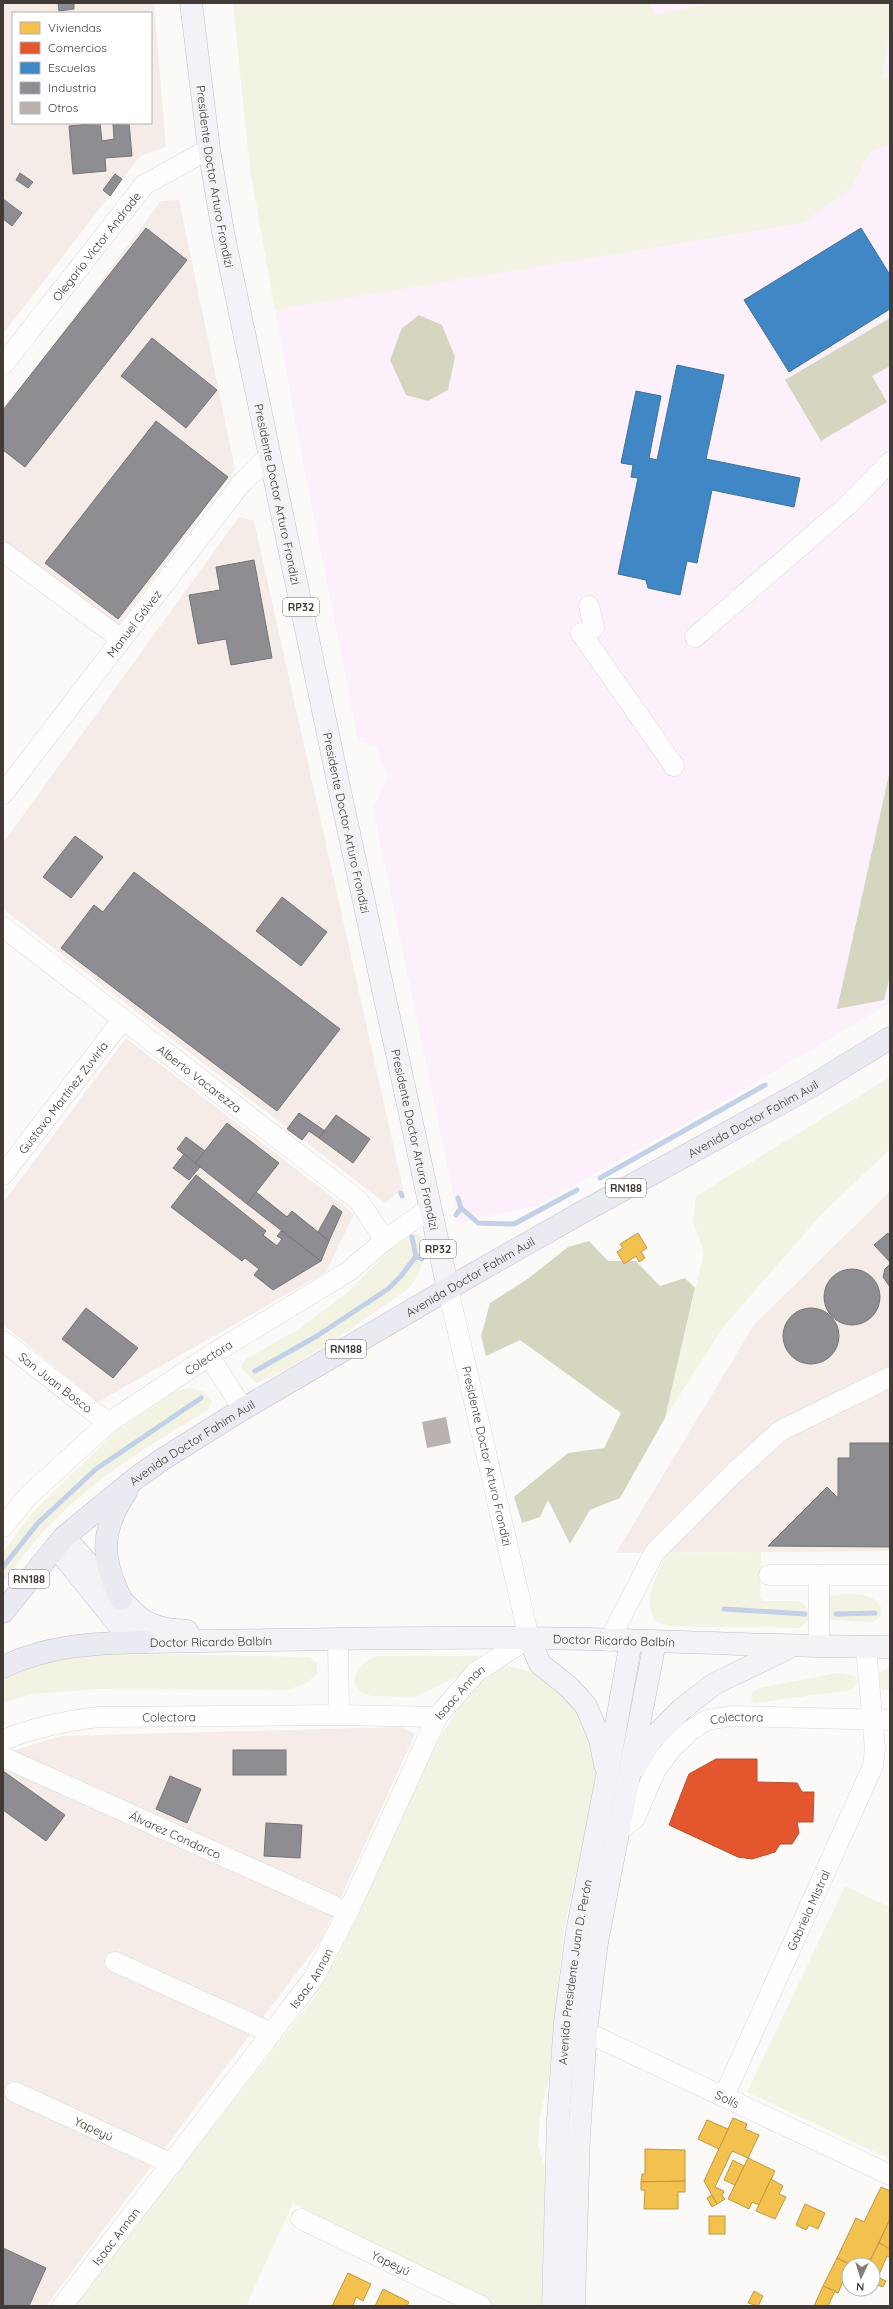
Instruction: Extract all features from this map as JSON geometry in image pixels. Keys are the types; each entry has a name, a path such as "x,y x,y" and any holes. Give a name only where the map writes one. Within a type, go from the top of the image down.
{"highway":[{"name":"Avenida Doctor Fahim Auil","path":"60,1542 136,1478 243,1410 448,1289 579,1214 805,1090 890,1038"},
{"path":"122,1599 113,1582 108,1564 105,1549 106,1531 116,1507 136,1478"},
{"name":"RN188","path":"3,1612 60,1542"},
{"path":"3,1667 45,1651 77,1645 145,1642"}],"main road":[{"name":"Presidente Doctor Arturo Frondizi","path":"191,3 209,149 224,239 269,456 448,1289"},
{"name":"Doctor Ricardo Balbín","path":"60,1542 145,1621 170,1630 338,1638"},
{"name":"Doctor Ricardo Balbín","path":"60,1542 122,1629 130,1636 145,1642 338,1638 529,1638 819,1647 890,1647"},
{"path":"529,1638 540,1664 569,1687 586,1706 617,1778 652,1739 682,1709 714,1684 790,1646"},
{"name":"Avenida Presidente Juan D. Perón","path":"574,2306 579,2136 586,2031 597,1942 618,1831 617,1778 620,1641"},
{"name":"Avenida Presidente Juan D. Perón","path":"552,2306 558,2120 565,2023 576,1932 655,1642"}],"street":[{"name":"Olegario Víctor Andrade","path":"3,365 144,185 209,149"},
{"name":"Manuel Gálvez","path":"3,794 239,486 269,456"},
{"path":"695,637 848,505 885,470 890,462"},
{"path":"3,552 121,639"},
{"path":"590,606 588,631 674,766"},
{"name":"Alberto Vacarezza","path":"3,926 358,1200 385,1240"},
{"name":"Gustavo Martínez Zuviría","path":"3,1175 123,1019"},
{"name":"Colectora","path":"3,1527 28,1496 108,1423 209,1356 349,1271 385,1240 430,1208"},
{"name":"Presidente Doctor Arturo Frondizi","path":"448,1289 529,1638"},
{"name":"San Juan Bosco","path":"3,1341 108,1423"},
{"path":"209,1356 243,1410"},
{"path":"620,1641 654,1553 734,1473 780,1431 890,1377"},
{"path":"769,1575 890,1575"},
{"path":"819,1575 819,1647"},
{"path":"338,1638 339,1715"},
{"name":"Isaac Annan","path":"62,2306 313,1979 348,1912 438,1717 476,1672 529,1638"},
{"name":"Gabriela Mistral","path":"724,2096 866,1785 873,1766 881,1720 866,1647"},
{"name":"Colectora","path":"3,1740 25,1730 60,1721 99,1717 339,1715 438,1717"},
{"name":"Colectora","path":"618,1831 635,1818 656,1769 673,1747 691,1730 707,1720 732,1716 881,1720"},
{"name":"Álvarez Condarco","path":"3,1757 348,1912"},
{"path":"115,1962 272,2033"},
{"name":"Solís","path":"565,2023 586,2031 890,2175"},
{"name":"Yapeyú","path":"15,2092 172,2164"},
{"name":"Yapeyú","path":"301,2219 481,2306"}],"shaded area":[{"path":"3,3 154,3 166,147 140,156 3,334"},
{"path":"233,3 890,3 890,1003 699,1116 536,1206 459,1223 373,809 388,777 376,746 358,741 297,432 250,169"},
{"path":"179,200 235,469 118,626 3,541 3,412 161,201"},
{"path":"239,517 254,521 403,1189 385,1203 3,909 3,843"},
{"path":"126,1038 354,1214 326,1272 98,1402 3,1325 3,1203"},
{"path":"890,1191 890,1551 616,1553 754,1325"},
{"path":"401,1727 415,1734 322,1939 46,2306 3,2306 3,1754 60,1736"}],"green space":[{"path":"233,3 649,3 655,15 712,3 890,3 890,24 882,78 890,76 890,144 870,152 851,188 803,223 275,310 250,169"},
{"path":"419,315 442,325 455,357 448,390 428,401 406,395 390,360 402,328"},
{"path":"890,318 890,366 872,376 887,402 821,441 785,380"},
{"path":"890,770 890,975 884,1000 837,1009"},
{"path":"890,1077 890,1149 821,1215 724,1326 665,1418 704,1253 693,1221 696,1196"},
{"path":"415,1233 422,1237 423,1259 416,1278 407,1290 316,1352 277,1374 257,1383 242,1369 242,1364 246,1359 300,1328 348,1292 404,1236"},
{"path":"589,1241 608,1261 636,1261 660,1286 685,1278 695,1288 665,1418 620,1498 590,1510 570,1544 548,1500 540,1517 522,1523 514,1497 568,1453 604,1448 621,1413 520,1340 486,1356 481,1336 490,1303 529,1278 568,1247"},
{"path":"190,1388 203,1391 212,1402 208,1410 146,1448 86,1491 67,1508 32,1545 3,1581 3,1552 34,1511 116,1431 178,1390"},
{"path":"761,1552 760,1598 763,1601 798,1601 805,1605 810,1618 800,1628 668,1626 654,1620 650,1603 652,1586 666,1553"},
{"path":"856,1594 874,1599 881,1607 880,1617 873,1622 830,1620 826,1615 829,1596"},
{"path":"126,1650 164,1654 309,1657 317,1663 317,1674 305,1684 287,1690 98,1689 31,1694 3,1703 3,1676 50,1658"},
{"path":"377,1656 477,1656 481,1659 464,1674 414,1697 371,1696 360,1692 354,1682 361,1665"},
{"path":"506,1665 537,1674 565,1695 585,1724 594,1750 597,1778 564,1928 549,2077 540,2116 538,2145 545,2168 541,2306 488,2306 293,2203 246,2306 73,2306 316,1995 429,1754 464,1700 487,1671"},
{"path":"890,1667 890,1690 881,1689 877,1674"},
{"path":"837,1673 855,1676 858,1683 852,1690 754,1703 751,1698 753,1692 759,1688"},
{"path":"845,1886 890,1907 890,2159 747,2092"}],"building: Viviendas":[{"path":"638,1233 647,1248 641,1252 645,1258 639,1262 636,1256 624,1264 617,1252 623,1248 620,1244"},
{"path":"733,2118 747,2124 745,2129 759,2135 748,2158 732,2151 715,2187 724,2191 722,2196 725,2199 717,2204 704,2181"},
{"path":"707,2120 728,2129 719,2149 698,2139"},
{"path":"645,2149 685,2150 685,2181 641,2182 642,2174 645,2174"},
{"path":"748,2158 775,2171 759,2205 752,2202 749,2209 728,2199"},
{"path":"733,2160 744,2166 735,2185 724,2180"},
{"path":"771,2179 783,2186 779,2194 786,2197 775,2219 756,2211"},
{"path":"685,2181 685,2192 678,2192 678,2209 644,2209 645,2190 641,2190 641,2182"},
{"path":"881,2187 890,2191 890,2219 872,2257 841,2257 841,2260 837,2258 856,2218 864,2222"},
{"path":"712,2195 717,2204 712,2207 707,2198"},
{"path":"805,2204 825,2213 818,2229 809,2225 806,2230 796,2225"},
{"path":"709,2216 725,2216 725,2234 709,2234"},
{"path":"890,2219 890,2249 879,2243"},
{"path":"879,2243 890,2249 890,2257 887,2256 881,2270 881,2257 872,2257"},
{"path":"837,2258 841,2260 841,2286 838,2293 823,2286"},
{"path":"348,2273 371,2284 363,2301 356,2297 353,2306 332,2306"},
{"path":"881,2279 886,2281 883,2287 881,2286"},
{"path":"823,2286 835,2291 828,2306 814,2306"},
{"path":"383,2289 409,2302 407,2306 375,2306"},
{"path":"754,2291 763,2296 758,2306 748,2303"}],"building: Comercios":[{"path":"716,1759 757,1759 757,1782 797,1783 802,1792 814,1792 813,1822 797,1822 799,1833 792,1844 780,1844 775,1852 752,1859 738,1857 669,1825 689,1774"}],"building: Escuelas":[{"path":"861,228 890,275 890,309 789,372 744,300"},
{"path":"677,365 724,375 706,459 800,478 794,507 712,490 697,563 687,561 680,595 648,588 646,580 618,574 638,478 631,477 633,465 621,463 636,391 661,396 649,458 657,460"}],"building: Industria":[{"path":"58,3 74,3 74,9 59,11"},
{"path":"100,124 102,141 114,139 113,124 129,124 132,156 105,158 106,171 73,174 69,126"},
{"path":"20,173 33,182 28,188 16,180"},
{"path":"115,174 122,179 110,196 103,190"},
{"path":"3,199 22,213 12,226 3,219"},
{"path":"146,228 187,260 25,467 3,450 3,410"},
{"path":"152,338 217,390 186,428 121,376"},
{"path":"156,421 228,477 118,619 45,563"},
{"path":"254,560 272,658 231,665 226,639 198,644 189,595 220,590 216,567"},
{"path":"75,836 103,857 71,898 43,877"},
{"path":"134,872 340,1029 277,1111 61,948 94,905 103,912"},
{"path":"282,897 327,932 301,966 256,931"},
{"path":"299,1113 325,1131 319,1138 309,1131 302,1140 287,1129"},
{"path":"336,1115 370,1139 353,1163 319,1138"},
{"path":"227,1123 279,1163 247,1204 195,1163"},
{"path":"186,1137 205,1151 195,1163 177,1149"},
{"path":"184,1154 200,1167 189,1180 173,1168"},
{"path":"196,1175 266,1231 263,1235 277,1246 282,1239 277,1236 282,1230 321,1261 273,1290 254,1275 259,1269 245,1258 242,1261 171,1207"},
{"path":"256,1192 287,1217 292,1211 329,1241 321,1261 247,1204"},
{"path":"333,1205 342,1212 329,1241 318,1232"},
{"path":"888,1233 890,1236 890,1262 874,1245"},
{"path":"890,1264 890,1287 883,1277 885,1269"},
{"path":"846,1269 858,1269 868,1273 876,1281 880,1291 880,1303 876,1313 868,1321 858,1325 846,1325 836,1321 828,1313 824,1303 824,1291 828,1281 836,1273"},
{"path":"86,1308 138,1348 113,1378 62,1339"},
{"path":"805,1308 817,1308 831,1316 839,1330 837,1347 831,1356 817,1364 805,1364 795,1359 788,1352 783,1342 783,1330 788,1320 795,1313"},
{"path":"850,1443 890,1443 890,1547 768,1546 827,1487 838,1498 838,1458 850,1458"},
{"path":"233,1750 286,1750 286,1775 233,1775"},
{"path":"3,1771 65,1815 46,1841 3,1810"},
{"path":"170,1776 201,1789 187,1823 156,1809"},
{"path":"266,1823 302,1825 300,1858 264,1856"},
{"path":"3,2248 46,2268 29,2306 3,2306"}],"building: Otros":[{"path":"446,1417 451,1443 427,1448 422,1422"}],"waterway":[{"path":"600,1178 765,1085"},
{"path":"461,1208 478,1223 514,1224 577,1190"},
{"path":"456,1215 461,1208 458,1198"},
{"path":"412,1237 416,1256"},
{"path":"255,1371 317,1336 388,1289 401,1276 416,1256 422,1259"},
{"path":"3,1567 38,1523 96,1469 201,1398"},
{"path":"724,1609 805,1614"},
{"path":"836,1614 875,1613"}]}
